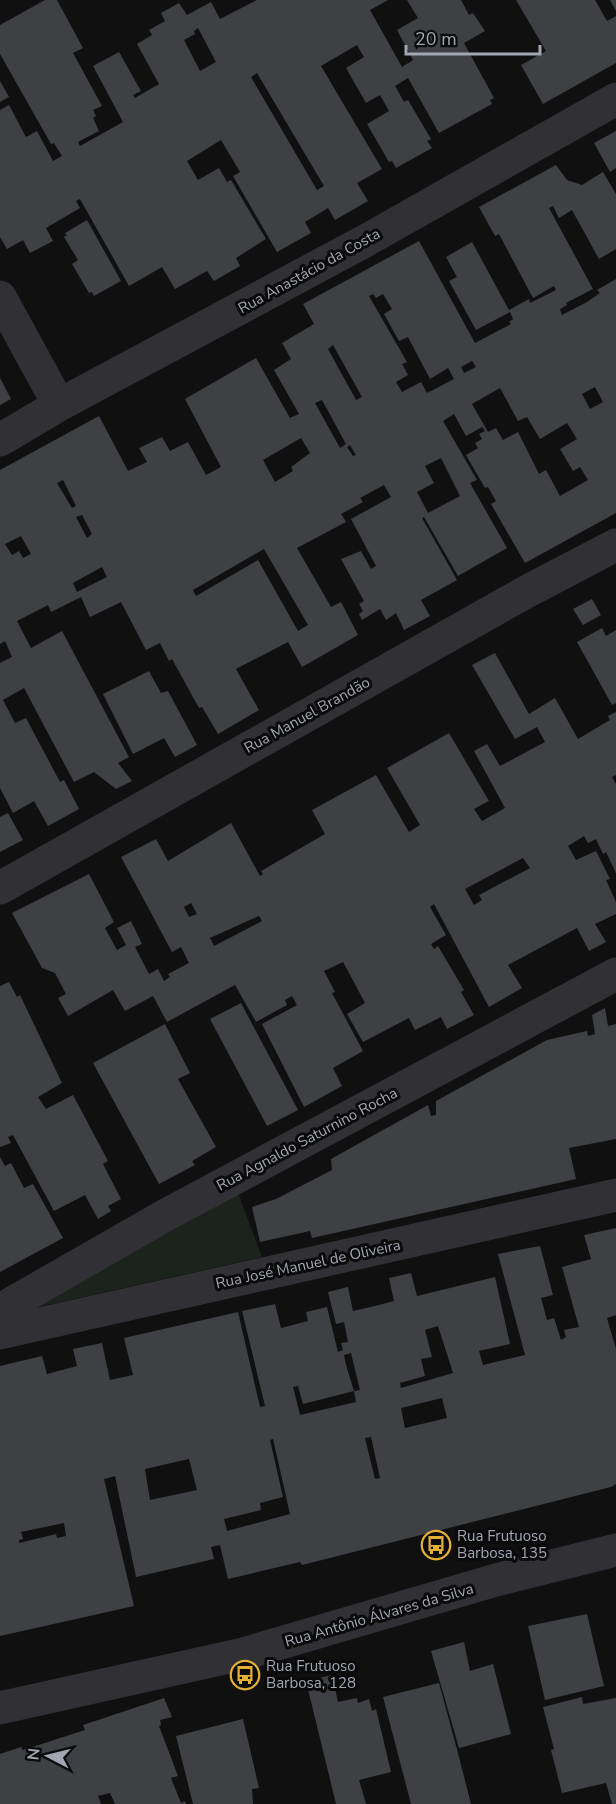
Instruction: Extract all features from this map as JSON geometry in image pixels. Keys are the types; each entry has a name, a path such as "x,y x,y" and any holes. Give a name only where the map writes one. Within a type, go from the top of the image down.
{"street":[{"name":"Rua Anastácio da Costa","path":"0,440 59,405 222,320 616,99"},
{"path":"0,297 59,405"},
{"name":"Rua Manuel Brandão","path":"0,888 526,592 616,545"},
{"name":"Rua Agnaldo Saturnino Rocha","path":"0,1310 164,1216 616,974"},
{"name":"Rua José Manuel de Oliveira","path":"0,1333 616,1196"},
{"name":"Rua Antônio Álvares da Silva","path":"0,1708 243,1654 496,1580 616,1550"}],"shaded area":[{"path":"238,1193 262,1257 34,1308"}],"building":[{"path":"45,0 57,0 83,48 73,53 102,106 93,110 96,116 93,118 99,131 78,142 80,146 123,122 93,66 119,52 141,91 133,95 135,98 159,84 137,44 152,35 149,30 165,21 161,13 179,3 187,15 211,2 220,19 257,0 388,0 370,10 402,67 413,60 397,30 418,18 407,0 461,0 469,15 473,13 485,31 464,43 494,98 490,100 492,104 439,133 408,78 395,86 404,102 408,100 431,139 427,141 432,148 396,168 392,161 389,162 367,124 389,111 380,95 366,103 346,68 364,57 357,45 321,66 382,169 357,183 368,201 335,220 328,208 305,222 311,233 277,252 233,176 240,172 221,140 187,161 198,180 219,168 227,182 231,180 266,239 236,258 240,266 214,281 207,271 175,289 162,267 129,286 80,199 76,201 80,208 46,228 53,241 30,253 23,240 7,249 0,237 0,110 9,105 26,137 37,131 53,161 62,156 54,143 51,144 0,54 0,25","holes":["198,28 216,62 200,71 184,40 195,34 194,31","257,73 324,186 317,190 251,77"]},
{"path":"516,0 595,0 607,21 616,16 616,63 543,104 521,65 546,51"},
{"path":"610,0 616,0 616,11"},
{"path":"0,81 9,97 0,102"},
{"path":"616,131 616,168 610,172 594,143"},
{"path":"556,165 567,180 582,185 603,172 616,194 616,249 599,259 572,210 559,218 553,206 549,208 593,289 566,303 567,305 560,309 562,315 587,302 600,293 597,290 616,279 616,513 525,563 491,504 496,501 488,487 485,488 466,455 478,448 475,443 482,439 479,434 485,431 482,427 466,436 454,414 443,421 477,480 470,483 507,548 458,576 424,517 422,518 457,580 421,600 430,616 404,630 396,613 386,620 380,609 362,620 359,614 363,611 359,604 364,601 341,559 361,551 371,569 376,566 351,519 391,497 384,485 360,498 363,502 341,514 346,522 297,548 331,607 341,602 358,635 302,667 288,642 236,669 259,710 218,734 202,707 199,708 172,659 169,661 160,643 146,650 121,602 90,617 81,597 51,612 48,605 17,621 31,648 62,631 129,757 118,763 132,781 116,789 94,772 74,782 24,688 3,700 15,723 26,718 60,782 64,780 79,809 48,826 34,801 13,813 0,788 0,663 12,657 5,641 0,644 0,470 99,416 128,471 147,462 139,448 162,437 170,451 188,442 206,475 221,467 185,399 256,358 290,418 299,414 274,370 291,359 282,343 314,324 303,304 419,241 475,343 511,324 509,322 513,319 510,312 476,330 449,281 457,277 446,257 472,242 509,310 529,299 530,303 556,290 554,286 533,298 499,234 495,236 479,207","holes":["373,294 376,298 383,294 392,309 384,314 399,341 408,337 430,379 448,368 454,379 427,393 421,382 402,392 396,382 408,375 402,364 407,362 369,296","333,345 362,397 356,400 328,349","472,361 476,367 464,373 461,367","595,387 603,402 590,409 582,394","500,388 518,421 527,417 540,439 567,423 577,439 560,449 573,471 580,467 588,480 560,496 546,470 539,474 518,432 503,440 496,428 488,432 472,404","322,400 346,444 340,448 315,403","301,438 310,453 291,467 293,471 275,482 263,460","350,445 356,455 353,456 347,447","441,458 460,496 428,513 417,492 434,483 425,466","63,480 76,506 72,508 57,483","82,515 92,534 87,538 76,517","21,536 31,554 23,558 19,551 12,555 5,544","264,549 308,625 298,631 258,560 196,596 193,590","102,567 107,577 77,592 73,583"]},
{"path":"87,220 121,281 94,296 92,292 89,293 72,264 78,260 64,237 67,235 65,233"},
{"path":"0,378 11,399 0,405"},
{"path":"592,599 601,615 583,625 573,609"},
{"path":"602,628 606,636 616,630 616,703 612,705 577,642"},
{"path":"495,653 529,714 555,698 578,739 610,720 608,716 616,712 616,775 612,777 616,784 616,873 606,852 603,854 596,839 588,843 584,836 568,846 576,860 596,851 610,879 606,880 616,902 616,914 595,924 606,942 589,951 577,928 508,965 522,988 489,1007 434,904 430,907 446,935 431,944 434,949 438,946 464,990 461,992 474,1015 447,1029 441,1017 415,1030 409,1018 363,1042 347,1014 365,1003 343,962 324,971 335,992 332,993 363,1051 333,1068 342,1086 304,1107 262,1024 297,1005 292,996 285,1000 287,1005 256,1022 235,985 167,1022 153,996 125,1011 113,990 68,1016 58,998 66,994 55,973 42,968 12,913 89,874 114,922 105,928 117,950 126,945 117,928 131,921 142,944 135,947 149,974 158,969 164,981 170,977 168,974 189,963 181,947 172,952 121,857 156,839 168,861 231,823 260,876 263,874 261,871 325,834 312,810 376,775 409,832 420,825 387,768 449,733 489,801 474,809 482,821 505,808 474,751 487,744 500,766 545,742 537,727 515,739 472,665","holes":["523,858 530,868 479,895 482,900 474,905 465,889","191,903 197,914 189,917 184,907","259,916 262,921 214,946 210,938"]},
{"path":"149,671 161,693 168,691 197,745 175,757 164,738 133,754 103,694"},
{"path":"8,813 23,840 0,852 0,817"},
{"path":"9,982 17,997 20,995 62,1083 38,1097 46,1109 73,1095 108,1161 103,1164 121,1199 108,1206 111,1211 98,1219 85,1195 54,1211 13,1135 8,1137 11,1143 0,1147 0,986"},
{"path":"241,1003 298,1110 267,1126 210,1019"},
{"path":"605,1008 608,1026 616,1024 616,1139 569,1148 576,1179 312,1238 310,1231 260,1242 252,1207 276,1199 332,1170 331,1159 428,1105 431,1116 436,1115 436,1101 547,1040 587,1031 588,1036 595,1034 592,1015"},
{"path":"165,1024 190,1073 178,1079 216,1147 192,1161 195,1165 159,1184 93,1063"},
{"path":"0,1157 5,1166 11,1163 24,1188 33,1184 63,1238 0,1272"},
{"path":"616,1228 616,1315 607,1318 616,1349 616,1484 302,1565 300,1562 228,1579 220,1545 211,1547 214,1559 136,1577 115,1476 104,1479 134,1606 0,1636 0,1366 42,1356 47,1374 77,1366 73,1349 102,1343 110,1380 133,1375 124,1338 238,1312 260,1407 265,1406 242,1311 275,1304 281,1328 308,1321 306,1312 327,1307 338,1352 343,1350 341,1343 348,1342 344,1322 336,1324 328,1292 348,1287 353,1311 375,1306 394,1301 389,1278 411,1273 417,1296 495,1277 510,1344 479,1351 483,1365 525,1355 498,1254 540,1246 553,1295 541,1298 547,1320 554,1318 561,1340 566,1337 564,1330 579,1327 562,1267 591,1259 584,1235","holes":["438,1326 453,1373 401,1388 400,1383 425,1376 421,1359 432,1357 425,1330","351,1353 360,1390 354,1391 344,1355","298,1386 303,1404 354,1391 356,1402 300,1415 293,1387","442,1398 447,1418 405,1428 401,1408","371,1437 380,1478 375,1479 365,1438","273,1439 290,1514 227,1531 224,1519 261,1510 260,1503 283,1497 270,1440","189,1459 197,1490 150,1500 145,1469","64,1523 66,1536 57,1538 56,1534 19,1543 19,1540 23,1539 21,1532"]},
{"path":"587,1614 604,1686 545,1700 528,1626"},
{"path":"464,1642 470,1671 493,1664 511,1734 459,1748 431,1651"},
{"path":"332,1675 338,1702 357,1698 358,1703 369,1699 372,1711 376,1709 391,1772 359,1780 366,1804 336,1804 306,1681"},
{"path":"439,1683 471,1804 411,1804 383,1697"},
{"path":"582,1697 583,1704 616,1698 616,1804 612,1804 606,1783 562,1793 543,1707"},
{"path":"164,1698 172,1717 160,1720 161,1725 159,1726 178,1776 171,1778 181,1803 185,1801 186,1804 115,1804 110,1793 98,1796 101,1804 0,1804 0,1754 21,1747 23,1750 85,1730 83,1725"},
{"path":"243,1719 259,1788 252,1789 253,1804 193,1804 176,1736"}],"place":[{"name":"Rua Frutuoso Barbosa, 135","path":"436,1545"},
{"name":"Rua Frutuoso Barbosa, 128","path":"245,1675"}]}
